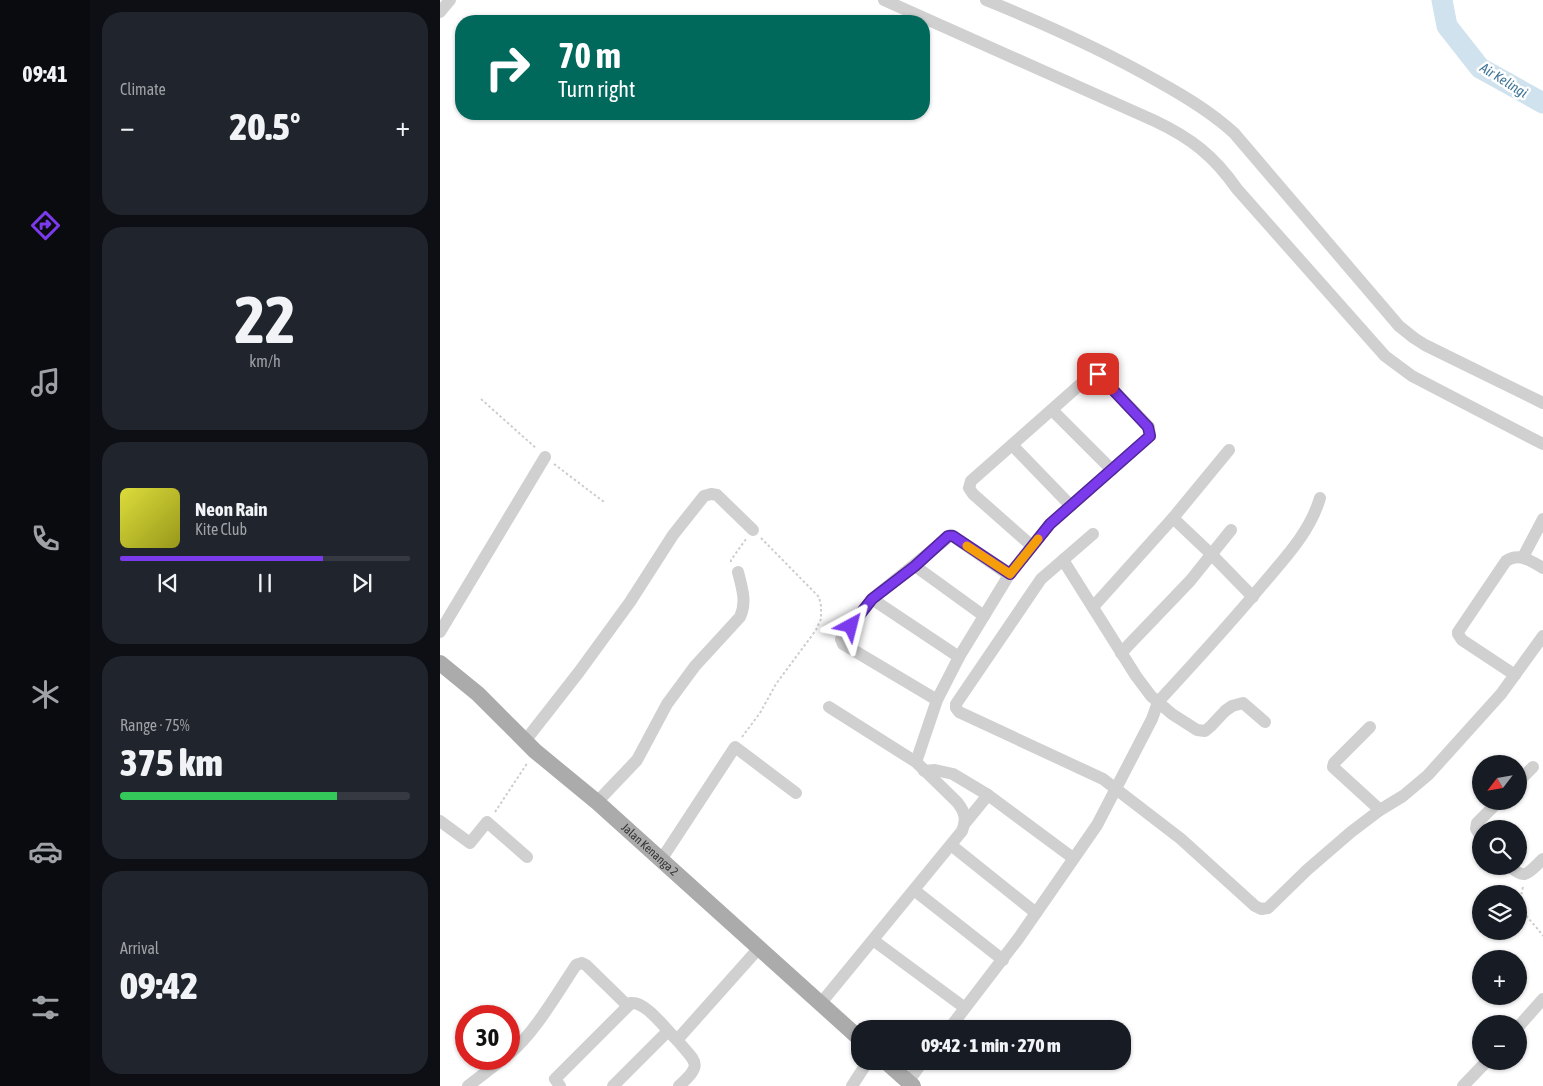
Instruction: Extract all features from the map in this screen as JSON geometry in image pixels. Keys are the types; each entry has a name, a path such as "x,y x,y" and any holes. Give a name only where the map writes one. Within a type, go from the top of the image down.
{"main road":[{"name":"Jalan Kenanga 2","path":"440,663 478,694 530,746 597,802 851,1030"},
{"path":"895,1070 910,1084"}],"street":[{"path":"440,12 450,0"},
{"path":"884,0 918,15"},
{"path":"986,0 1038,21 1116,58 1211,113 1234,133 1399,326 1425,345 1543,403"},
{"path":"930,21 1186,136 1217,163 1250,204 1385,356 1412,376 1543,444"},
{"path":"920,766 937,700 959,657 1010,574 1050,524 1150,436 1148,427 1098,374 1092,374 970,481 969,488 973,494 1032,546"},
{"path":"1052,410 1112,470"},
{"path":"1012,445 1071,506"},
{"path":"1093,607 1173,518 1229,450"},
{"path":"440,632 545,456"},
{"path":"530,746 590,656 630,602 673,535 704,496 716,495 753,530"},
{"path":"956,1020 1003,960 1097,825 1152,719 1158,702 1253,597 1299,540 1315,514 1320,498"},
{"path":"1173,518 1253,597"},
{"path":"1523,557 1543,519"},
{"path":"1122,653 1190,581 1231,530"},
{"path":"1093,534 1041,579 956,704 956,708 959,712 1103,779 1181,839 1254,906 1261,908 1268,908 1275,903 1307,870 1351,832 1380,810 1403,796 1428,774 1502,694 1543,636"},
{"path":"937,700 841,641 841,639 872,599 951,535 1010,574"},
{"path":"1516,675 1462,640 1458,634 1506,561 1516,556 1523,557 1543,568"},
{"path":"1063,560 1141,682 1158,702 1172,714 1200,731 1211,726 1225,711 1238,703 1246,705 1265,722"},
{"path":"915,566 984,616"},
{"path":"597,802 637,760 667,704 695,666 740,617 744,610 744,596 738,572"},
{"path":"872,599 959,657"},
{"path":"829,708 920,766 957,802 962,809 966,822"},
{"path":"1370,727 1334,763 1333,767 1380,810"},
{"path":"661,860 734,747 796,793"},
{"path":"920,766 953,774 988,795 1073,858"},
{"path":"1528,772 1533,767"},
{"path":"821,1004 951,845 962,831 966,822 988,795"},
{"path":"1480,820 1490,810"},
{"path":"440,821 470,843 488,822 527,857"},
{"path":"951,845 1036,913"},
{"path":"1527,874 1543,859"},
{"path":"914,890 1003,960"},
{"path":"873,940 965,1008"},
{"path":"613,1086 672,1036 759,948"},
{"path":"520,1042 547,1009 579,963 586,965 628,1006"},
{"path":"1527,1017 1543,999"},
{"path":"560,1086 555,1079 631,1003 640,1004 649,1011 696,1063 696,1069 679,1086"},
{"path":"468,1086 489,1070"},
{"path":"852,1086 862,1070"},
{"path":"910,1084 919,1070"},
{"path":"1463,1086 1478,1070"}],"path":[{"path":"481,399 545,456 604,502"},
{"path":"734,747 760,713 776,684 810,639 821,619 819,597 753,530 731,560 732,565 738,572"},
{"path":"488,822 530,746"},
{"path":"1524,875 1520,898 1521,908 1543,936"}],"waterway":[{"name":"Air Kelingi","path":"1442,0 1447,26 1480,68 1543,103"}],"slow traffic":[{"path":"967,546 1010,574 1038,539"}],"route":[{"path":"851,626 872,599 951,535 1010,574 1050,524 1150,436 1148,427 1098,374"}]}
